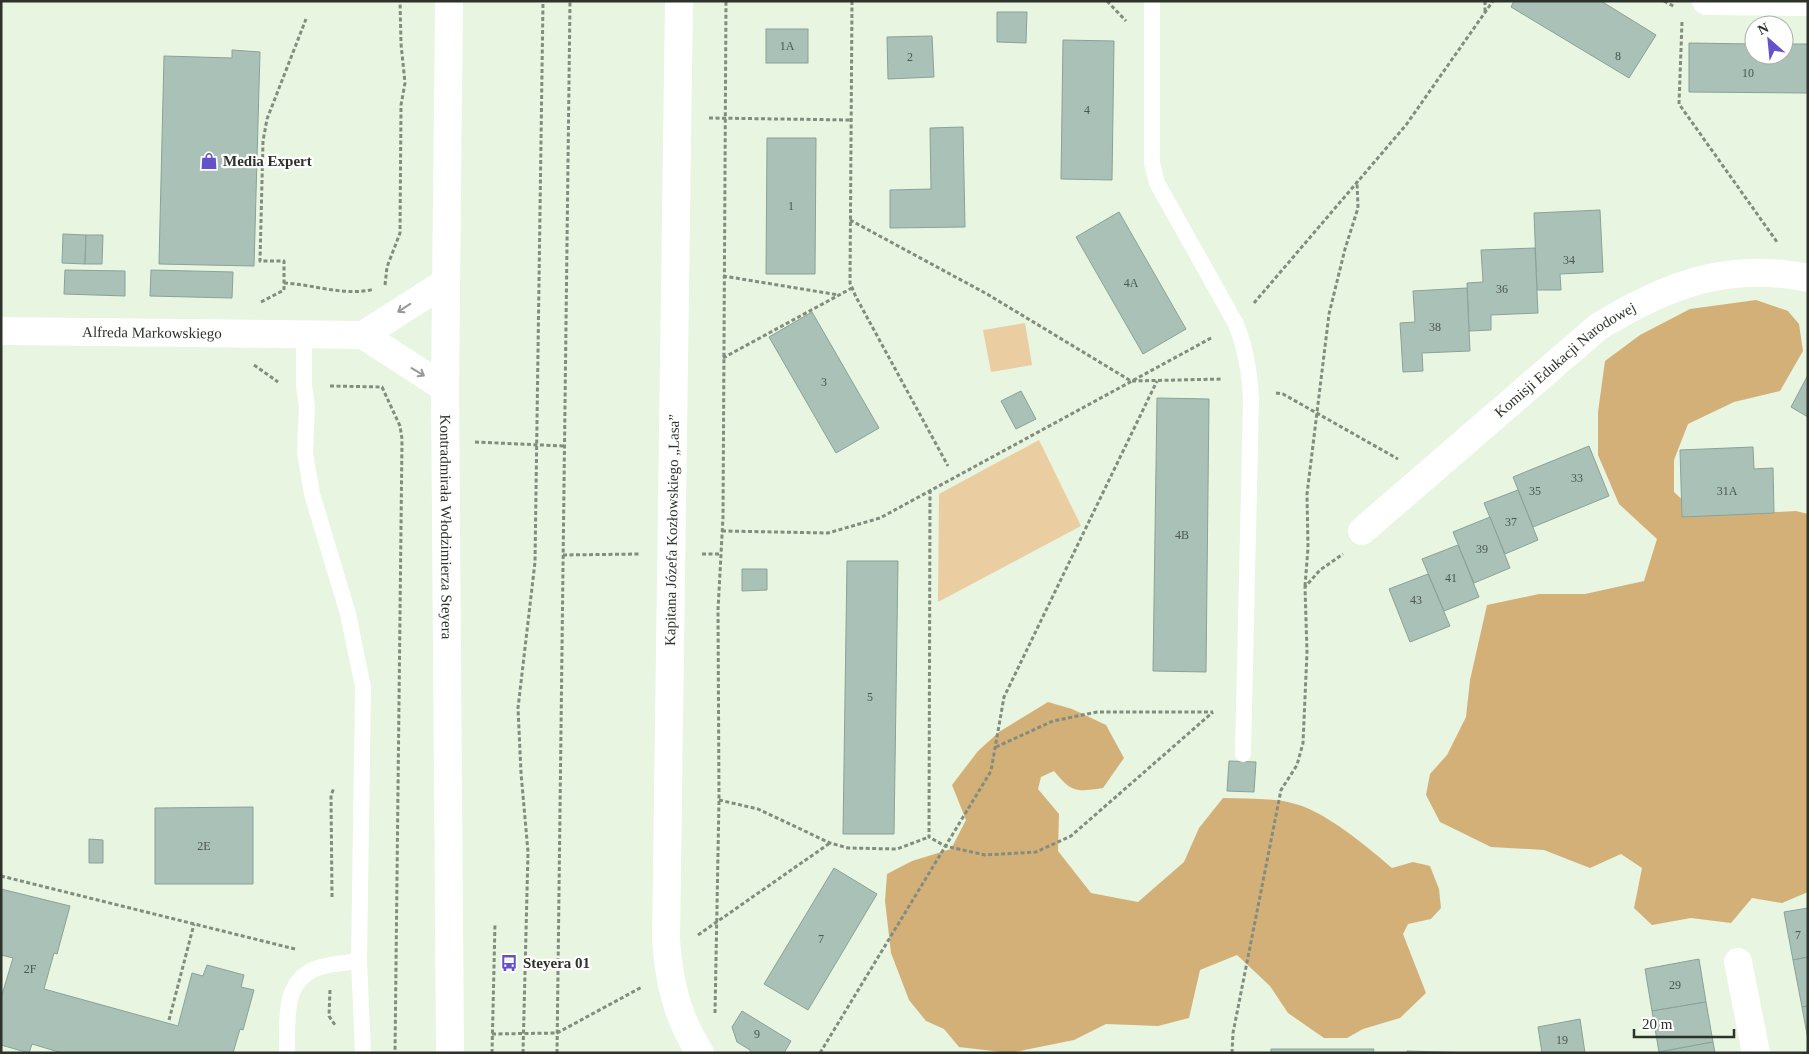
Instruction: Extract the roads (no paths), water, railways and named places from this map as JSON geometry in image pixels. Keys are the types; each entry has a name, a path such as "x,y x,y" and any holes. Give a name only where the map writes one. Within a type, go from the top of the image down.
{"street":[{"name":"Kontradmirała Włodzimierza Steyera","path":"448,1 445,388 450,1053"},
{"name":"Kapitana Józefa Kozłowskiego „Lasa”","path":"679,1 668,965 682,1022 700,1053"},
{"path":"1706,1 1808,2"},
{"name":"Komisji Edukacji Narodowej","path":"1362,532 1598,327 1637,303 1674,286 1718,275 1756,273 1808,278"},
{"path":"445,388 363,335 446,282"},
{"name":"Alfreda Markowskiego","path":"1,331 363,335"},
{"path":"1738,962 1756,1053"}],"lane":[{"path":"1152,1 1152,162 1157,183 1236,324 1244,343 1250,384 1243,754"},
{"path":"304,335 304,386 307,406 305,453 312,494 348,614 363,687 359,962 363,1053"},
{"path":"287,1053 288,997 296,984 308,973 321,967 359,962"}],"place":[{"name":"Media Expert","path":"209,161"},
{"name":"Steyera 01","path":"509,963"}]}
